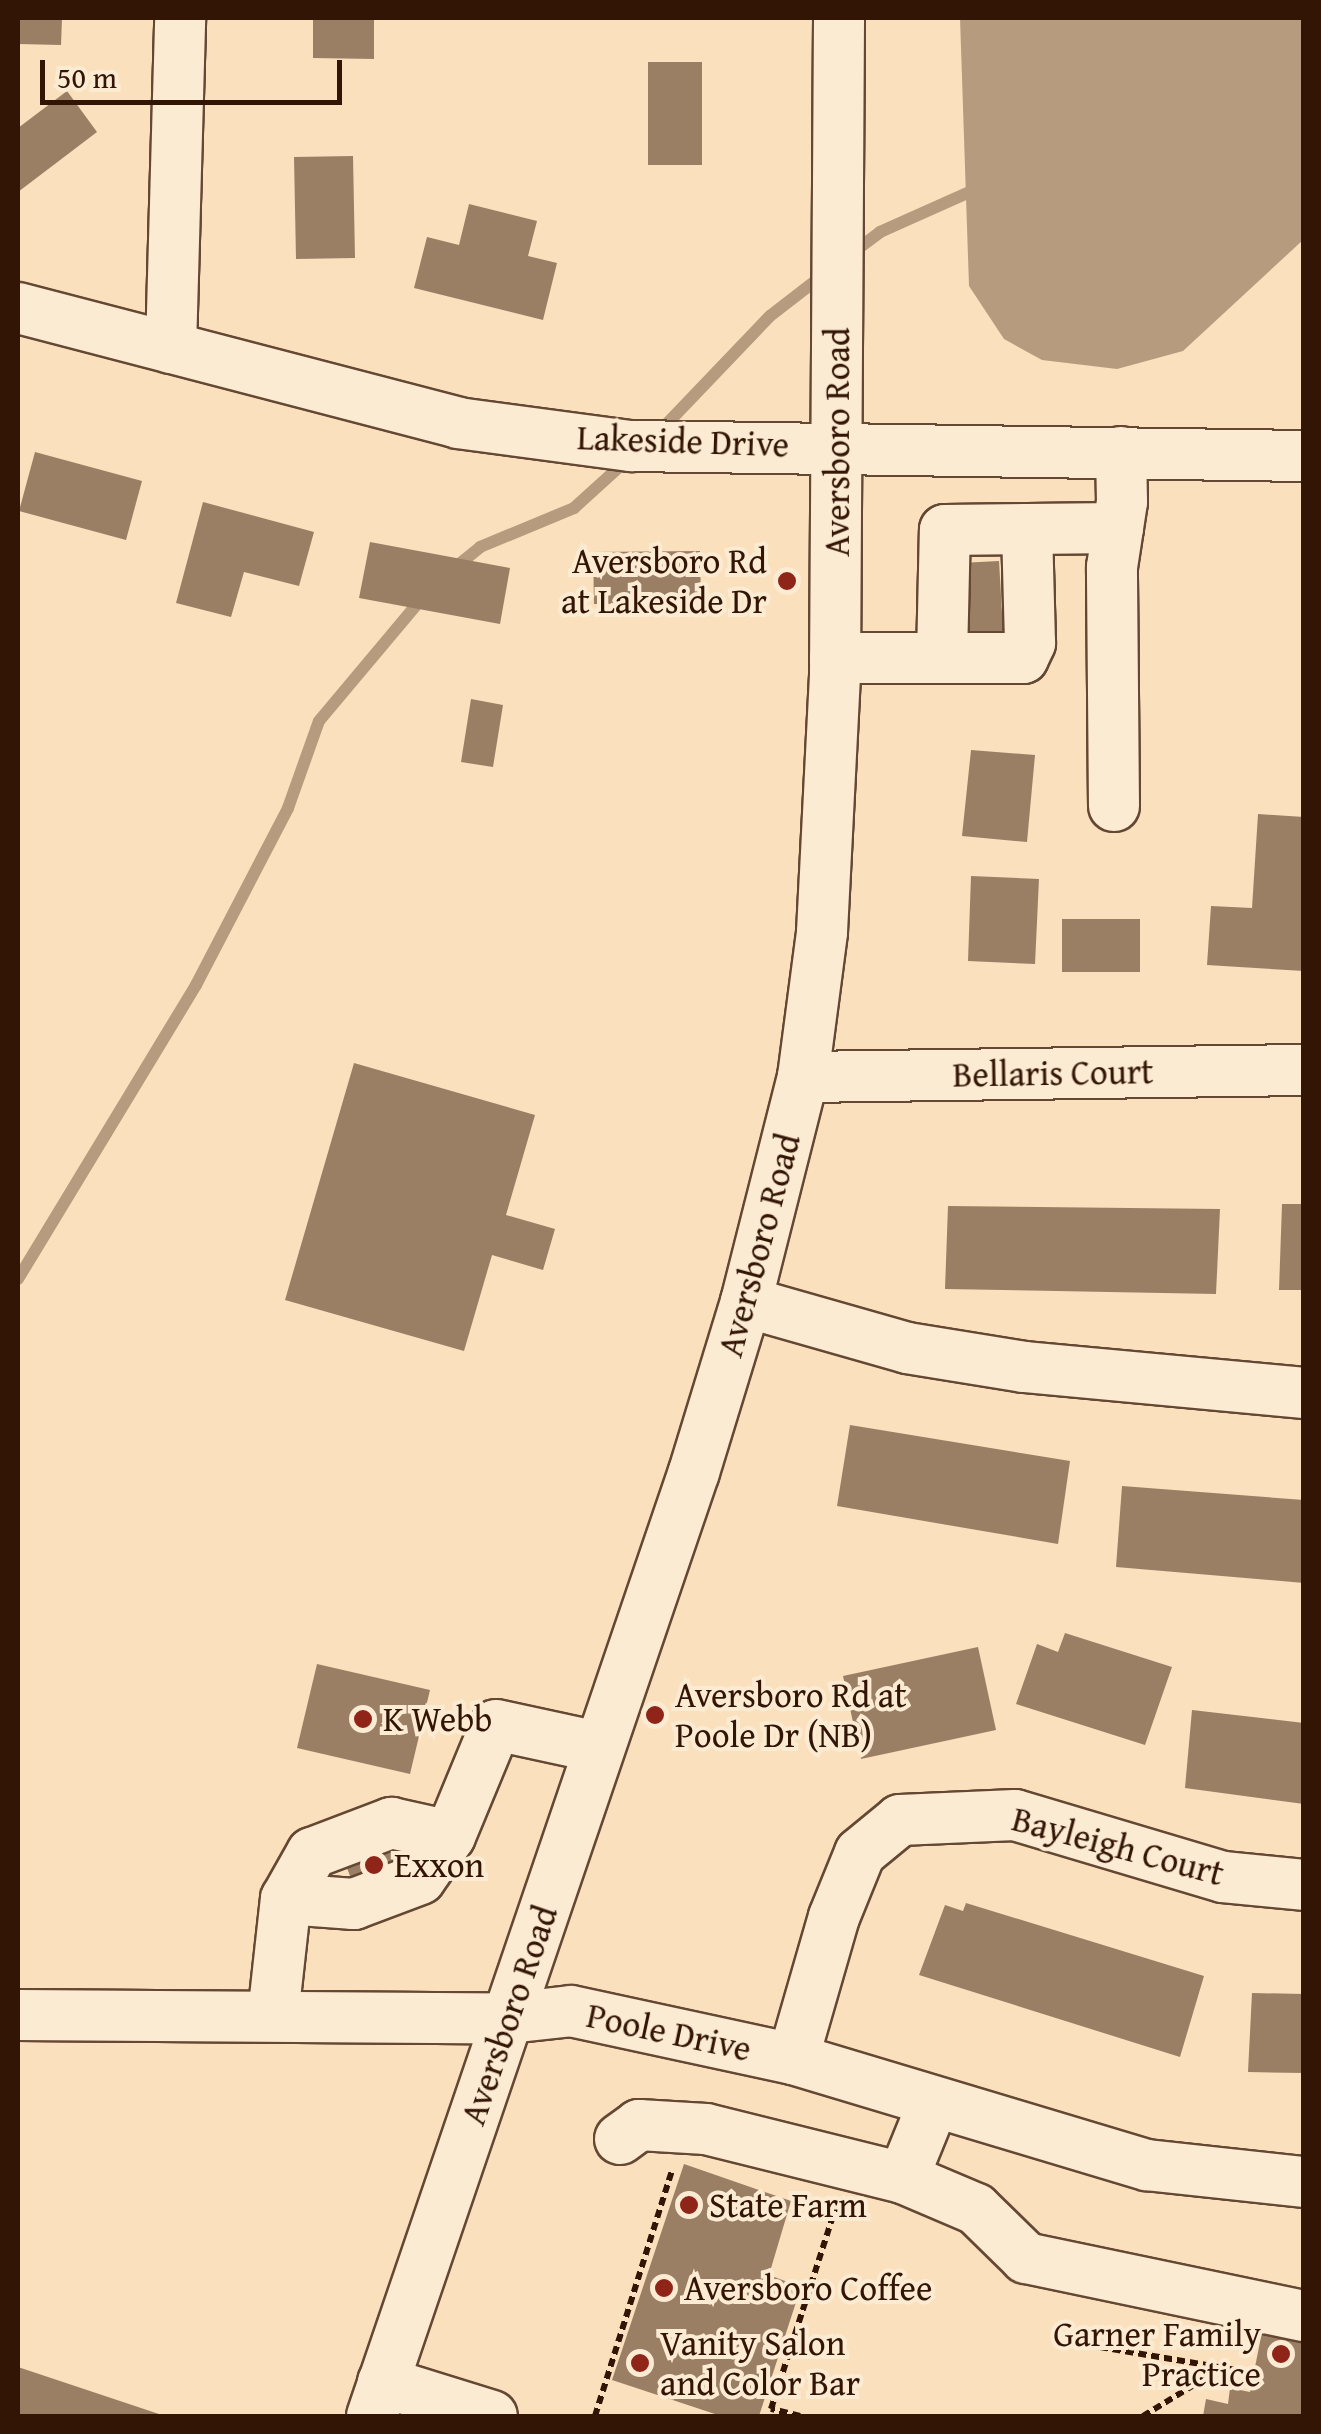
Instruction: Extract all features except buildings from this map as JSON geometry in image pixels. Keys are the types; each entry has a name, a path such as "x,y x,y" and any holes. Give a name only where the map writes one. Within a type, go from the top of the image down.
{"street":[{"path":"170,348 180,18"},
{"name":"Aversboro Road","path":"378,2400 746,1302 803,1077 822,932 835,658 839,18"},
{"name":"Lakeside Drive","path":"18,308 458,422 631,446 1304,456"},
{"path":"1114,806 1112,568 1121,452"},
{"path":"942,658 945,530 1118,528"},
{"path":"835,658 1029,653 1027,530"},
{"name":"Bellaris Court","path":"803,1077 1304,1070"},
{"path":"746,1302 908,1348 1024,1368 1304,1393"},
{"path":"273,2016 286,1898 312,1853 391,1823 450,1836 496,1725 598,1747"},
{"name":"Bayleigh Court","path":"793,2059 834,1917 860,1853 900,1820 1015,1815 1223,1876 1304,1885"},
{"name":"Poole Drive","path":"18,2015 509,2018 570,2011 793,2059 933,2104 1147,2164 1304,2182"},
{"path":"903,2178 933,2104"},
{"path":"620,2139 639,2126 706,2129 903,2178 976,2209 1016,2254 1035,2261 1304,2316"},
{"path":"378,2400 492,2416"}],"path":[{"path":"594,2416 677,2154"},
{"path":"800,2416 771,2409 837,2203 820,2197"},
{"path":"1100,2347 1254,2373"},
{"path":"1143,2416 1221,2368"}],"shaded area":[{"path":"960,18 1303,18 1303,240 1183,351 1117,369 1042,360 1004,339 969,286"}],"waterway":[{"path":"851,254 880,232 974,190"},
{"path":"661,430 770,316 823,275"},
{"path":"452,570 480,547 574,508 627,460"},
{"path":"18,1279 196,985 288,808 319,721 423,597"}],"place":[{"name":"Aversboro Rd at Lakeside Dr","path":"787,581"},
{"name":"Aversboro Rd at Poole Dr (NB)","path":"655,1715"},
{"name":"K Webb","path":"363,1719"},
{"name":"Exxon","path":"374,1865"},
{"name":"State Farm","path":"689,2205"},
{"name":"Aversboro Coffee","path":"664,2288"},
{"name":"Garner Family Practice","path":"1281,2354"},
{"name":"Vanity Salon and Color Bar","path":"640,2363"}]}
